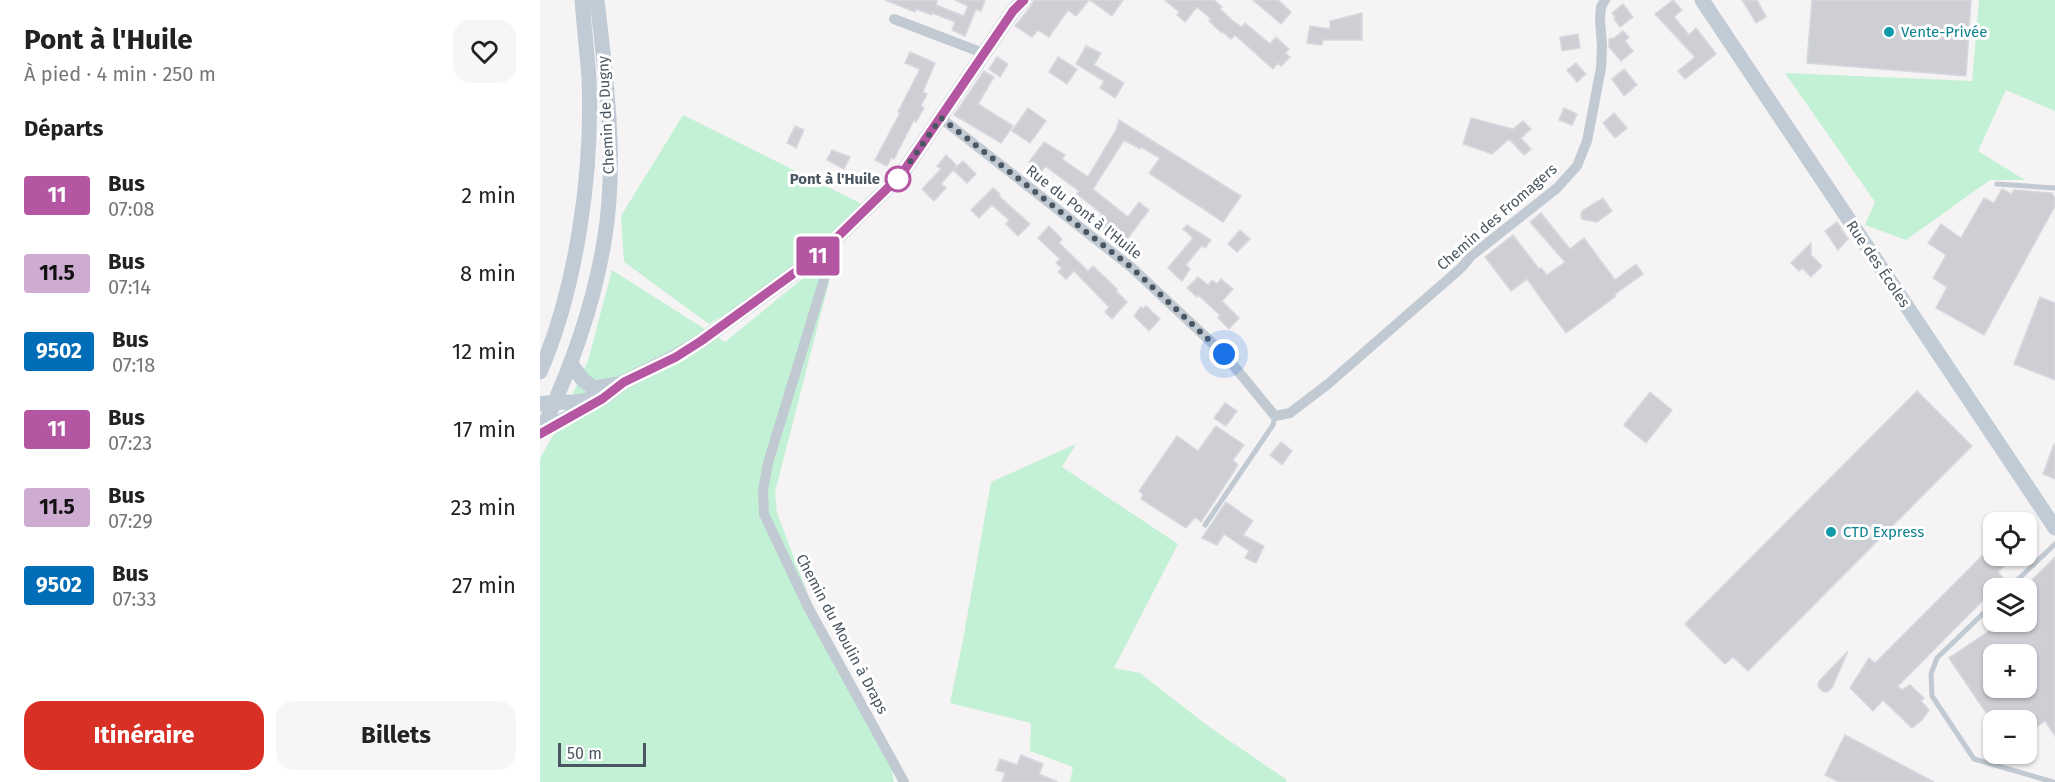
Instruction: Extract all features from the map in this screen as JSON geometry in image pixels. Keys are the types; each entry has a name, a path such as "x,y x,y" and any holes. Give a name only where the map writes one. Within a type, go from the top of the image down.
{"street":[{"name":"Chemin de Dugny","path":"540,372 558,320 570,273 580,226 586,176 589,78 582,0"},
{"name":"Chemin de Dugny","path":"541,433 548,403 571,364 594,291 604,242 609,200 610,127 597,0"},
{"path":"548,403 581,402 676,357 819,255 897,180 983,53 1013,11 1024,0"},
{"name":"Chemin des Fromagers","path":"1275,416 1290,413 1320,391 1422,303 1471,256 1557,188 1577,166 1587,141 1601,68 1600,19 1601,8 1605,0"},
{"name":"Rue des Écoles","path":"1702,0 2055,528"},
{"path":"894,19 983,53"},
{"name":"Rue du Pont à l'Huile","path":"941,118 1131,267 1224,354 1275,416"},
{"name":"Chemin du Moulin à Draps","path":"819,255 825,276 768,463 763,490 764,514 808,608 904,782"},
{"path":"571,364 583,380 594,388 624,382"},
{"path":"541,433 602,399 624,382"}],"lane":[{"path":"1997,184 2055,188"},
{"path":"1205,525 1273,425 1275,416"},
{"path":"2019,578 2055,544"},
{"path":"1983,614 1937,658 1931,674 1932,696 1974,759 2053,782"}],"green space":[{"path":"1979,0 2055,0 2055,111 2006,90 1978,151 2025,180 1990,180 1906,240 1865,225 1875,202 1785,73 1972,81"},
{"path":"683,115 862,204 817,249 760,293 709,324 624,262 621,216"},
{"path":"829,257 830,278 775,492 777,513 831,655 892,770 894,782 540,782 540,459 588,361 612,270 725,342"},
{"path":"1076,444 1062,467 1178,544 1114,668 1140,673 1208,726 1287,780 1286,782 1070,782 1073,767 1030,751 1031,723 950,703 991,482"}],"building":[{"path":"885,0 937,0 936,5 964,16 968,6 955,0 985,0 981,11 976,9 965,36 952,30 955,22 916,9 915,12"},
{"path":"1034,0 1089,0 1076,16 1068,10 1049,37 1038,30 1032,37 1015,26"},
{"path":"1090,0 1123,0 1112,16"},
{"path":"1165,0 1214,0 1233,21 1242,27 1245,23 1270,44 1276,37 1289,49 1285,53 1290,57 1281,66 1278,63 1273,69 1235,35 1231,39 1222,33 1197,7 1185,22 1177,15 1179,12"},
{"path":"1253,0 1278,0 1291,12 1281,24"},
{"path":"1673,0 1682,10 1674,17 1689,35 1696,28 1716,54 1685,79 1678,71 1695,57 1655,14"},
{"path":"1742,0 1757,0 1766,17 1756,23"},
{"name":"Vente-Privée","path":"1812,0 1971,0 1966,76 1807,63"},
{"path":"1623,4 1633,17 1620,27 1612,13"},
{"path":"1362,13 1362,40 1323,40 1322,45 1307,43 1310,26 1330,29 1330,21"},
{"path":"1623,31 1629,37 1625,41 1633,51 1621,61 1609,47 1609,39"},
{"path":"1578,34 1580,48 1562,51 1560,37"},
{"path":"1086,46 1101,53 1094,65 1124,83 1115,98 1100,88 1104,81 1076,64"},
{"path":"910,52 935,63 923,92 927,94 921,106 924,108 916,122 914,120 894,159 891,158 887,166 875,160 920,69 905,63"},
{"path":"997,57 1008,64 1000,77 989,69"},
{"path":"1058,57 1077,69 1067,84 1049,72"},
{"path":"1576,63 1586,74 1577,82 1567,70"},
{"path":"1624,69 1637,85 1624,96 1612,79"},
{"path":"984,71 994,77 978,104 1013,126 1001,143 954,115"},
{"path":"1028,108 1046,121 1030,143 1012,131"},
{"path":"1564,108 1577,114 1572,125 1559,120"},
{"path":"1614,113 1627,128 1615,138 1603,123"},
{"path":"1471,118 1513,129 1523,121 1531,129 1521,138 1531,149 1524,155 1509,139 1492,154 1463,144"},
{"path":"1119,120 1241,196 1223,222 1149,173 1160,158 1124,140 1093,189 1128,217 1139,202 1149,210 1123,245 1095,224 1102,214 1077,194 1079,191 1045,166 1042,171 1029,162 1044,142 1065,155 1062,159 1088,177 1116,130"},
{"path":"795,126 804,130 796,148 787,143"},
{"path":"832,150 850,157 844,169 827,160"},
{"path":"946,155 957,166 941,184 946,188 934,201 922,189 941,169 937,166"},
{"path":"963,161 976,174 967,183 953,170"},
{"path":"993,188 1030,224 1018,236 1006,224 1009,220 992,205 979,218 971,210"},
{"path":"2002,189 2011,194 2014,190 2052,193 2055,206 1984,335 1936,308 1947,287 1933,278 1946,255 1928,243 1941,224 1961,238 1984,198 1994,203"},
{"path":"1603,198 1612,211 1597,222 1582,219 1582,211"},
{"path":"1541,213 1570,249 1584,238 1615,280 1636,264 1643,274 1566,333 1527,279 1511,291 1485,257 1513,235 1539,269 1541,268 1547,275 1565,262 1530,222"},
{"path":"1837,222 1848,239 1838,250 1825,231"},
{"path":"1187,225 1211,240 1205,248 1202,245 1186,265 1190,269 1182,281 1168,268 1193,238 1183,229"},
{"path":"1049,226 1062,239 1059,243 1088,271 1093,266 1127,302 1112,319 1105,312 1109,307 1074,271 1066,279 1058,272 1062,268 1056,263 1060,259 1038,238"},
{"path":"1240,230 1250,239 1237,252 1228,244"},
{"path":"1811,243 1811,255 1822,266 1811,277 1802,268 1799,271 1791,263"},
{"path":"1198,277 1208,285 1212,280 1217,284 1221,279 1233,289 1222,301 1239,318 1229,329 1218,318 1220,315 1187,288"},
{"path":"2040,297 2055,303 2055,380 2014,364"},
{"path":"1146,306 1160,319 1149,331 1134,316 1141,307 1143,309"},
{"name":"CTD Express","path":"1917,391 1972,446 1748,671 1733,657 1725,664 1685,624"},
{"path":"1650,392 1672,410 1646,443 1624,425"},
{"path":"1225,403 1237,411 1226,426 1214,418"},
{"path":"1216,426 1244,445 1233,460 1238,465 1201,522 1195,517 1186,528 1141,499 1143,495 1139,491 1177,436 1198,451"},
{"path":"1281,442 1292,451 1282,465 1270,455"},
{"path":"2055,445 2055,479 2043,474"},
{"path":"1226,502 1253,521 1243,535 1264,546 1256,563 1245,558 1249,551 1224,534 1217,545 1202,538"},
{"path":"1983,555 1983,566 2004,566 1998,572 2003,578 1983,578 1983,600 1898,686 1902,690 1910,685 1924,698 1921,701 1929,710 1912,728 1883,700 1873,711 1850,688 1869,658 1875,663"},
{"path":"2055,557 2055,736 2045,721 2037,726 2037,710 1984,710 1949,658 1988,632 2037,632 2037,578 2034,578"},
{"path":"1848,651 1832,688 1827,692 1822,691 1818,686 1819,681"},
{"path":"1845,735 1934,782 1839,782 1825,775"},
{"path":"1021,755 1043,764 1039,774 1058,782 1002,782 1005,773 996,770 1000,759 1017,765"}],"bus line":[{"name":"11","path":"540,434 612,393 624,382 676,357 701,341 819,255 897,180 983,53 1013,11 1024,0"}],"place":[{"name":"Vente-Privée","path":"1889,32"},
{"name":"Pont à l'Huile","path":"898,179"},
{"name":"CTD Express","path":"1831,532"}],"route":[{"path":"898,179 941,118 1131,267 1224,354"}]}
